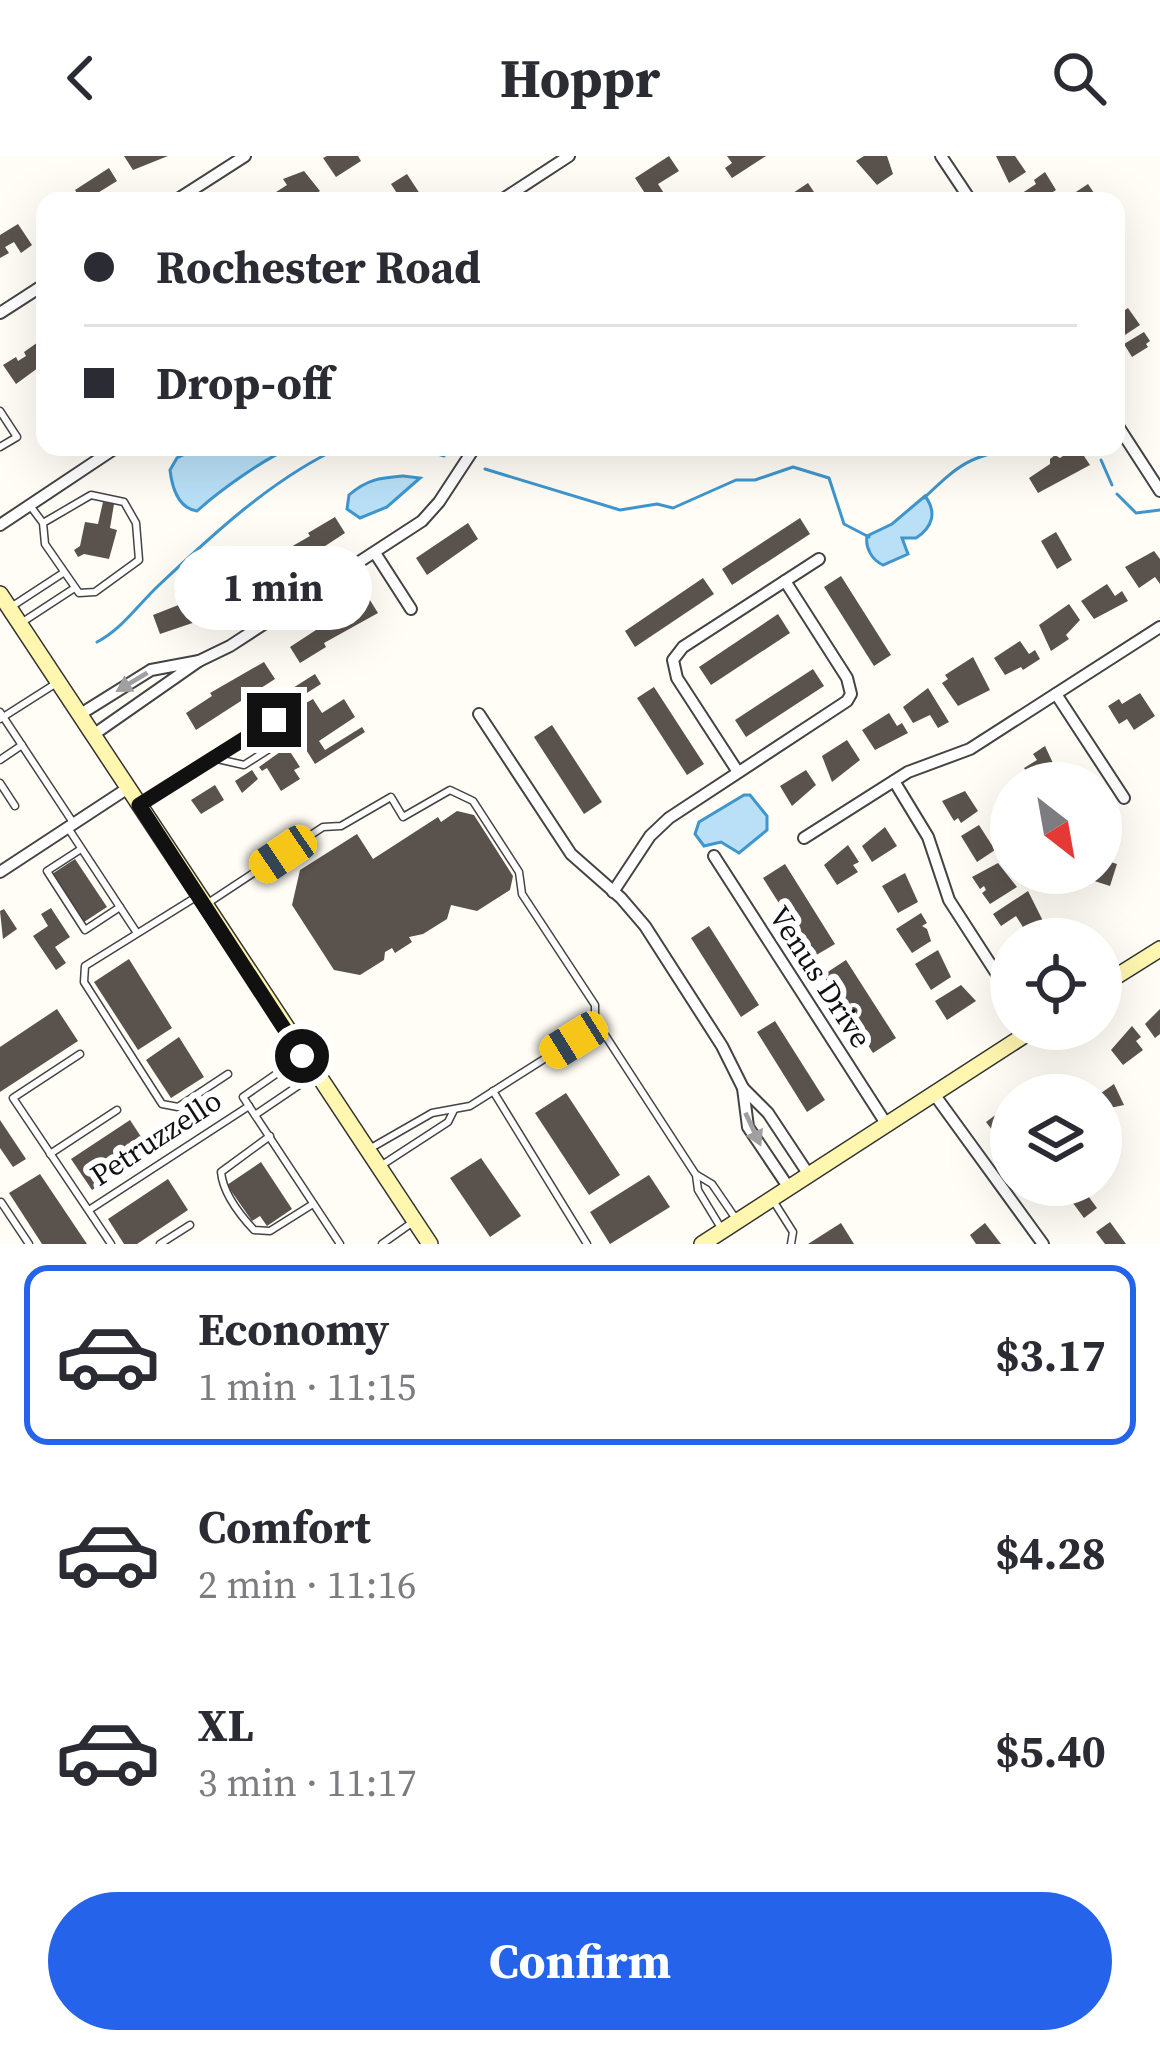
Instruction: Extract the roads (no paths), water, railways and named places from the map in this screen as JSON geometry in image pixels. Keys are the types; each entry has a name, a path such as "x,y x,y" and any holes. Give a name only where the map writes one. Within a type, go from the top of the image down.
{"main road":[{"path":"5,601 430,1244"},
{"path":"1122,973 1160,949"},
{"path":"706,1243 1001,1050"}],"street":[{"path":"189,192 245,156"},
{"path":"514,192 569,156"},
{"path":"941,156 965,192"},
{"path":"0,313 36,290"},
{"path":"1125,437 1160,491"},
{"path":"0,525 103,456"},
{"path":"93,735 375,553 431,511 469,456"},
{"path":"375,553 411,609"},
{"path":"739,772 677,678 673,660 682,647 819,559"},
{"path":"613,892 657,827 841,707 851,694 848,678 784,581"},
{"path":"804,838 915,769 965,753 1160,627"},
{"path":"80,715 151,670 200,662"},
{"path":"1056,694 1124,798"},
{"path":"479,714 571,854 645,926 722,1046 742,1088 748,1127 789,1188"},
{"path":"894,781 928,837 950,900 990,963"},
{"path":"0,872 128,788"},
{"name":"Venus Drive","path":"714,856 887,1125"},
{"path":"742,1088 768,1113 809,1175"},
{"path":"934,1094 1042,1244"}],"lane":[{"path":"0,411 17,437 0,447"},
{"path":"29,504 43,523 45,544 73,589 87,596 135,567 141,549 130,508 124,502 91,495 43,523"},
{"path":"5,601 63,573"},
{"path":"20,623 73,589"},
{"path":"58,682 1,716 137,933"},
{"path":"139,805 213,758 274,720 282,732 277,744 244,765 213,758"},
{"path":"0,760 22,745"},
{"path":"0,783 15,806"},
{"path":"228,1074 178,1107 162,1103 94,1002 84,982 85,966 323,827 341,826 392,797 404,817 450,790 459,792 472,801 519,872 522,894 595,1005 591,1026 493,1091 454,1110 432,1112 365,1152"},
{"path":"81,849 47,871 85,929 119,907"},
{"path":"591,1026 605,1035 696,1174 712,1184 730,1226"},
{"path":"80,1054 13,1099 111,1244"},
{"path":"302,1056 243,1097 337,1240 322,1244"},
{"path":"255,1115 314,1075"},
{"path":"493,1091 586,1244"},
{"name":"Petruzzello","path":"88,1210 249,1106"},
{"path":"50,1154 117,1110"},
{"path":"376,1168 448,1122 454,1110"},
{"path":"418,1120 433,1133"},
{"path":"270,1136 221,1172 245,1220 262,1233 314,1204"},
{"path":"696,1174 698,1190 730,1226"},
{"path":"772,1199 793,1232 791,1244"},
{"path":"2,1202 28,1244"},
{"path":"382,1244 414,1222"},
{"path":"160,1244 190,1225"}],"water":[{"path":"274,456 197,511 174,490 170,470 177,458"},
{"path":"403,476 420,478 387,507 360,518 347,509 349,495 362,486"},
{"path":"925,496 932,513 926,529 916,538 902,538 908,554 879,563 868,549 867,536 892,524"},
{"path":"750,795 767,816 767,830 739,853 721,842 704,846 695,834 699,822"}],"waterway":[{"path":"97,642 244,509 324,456"},
{"path":"924,498 966,463 985,456"},
{"path":"1101,460 1112,485"},
{"path":"485,469 620,510 657,504 673,508 736,480 755,480 793,467 829,478 844,524 869,537"},
{"path":"1117,494 1136,513 1160,510"}]}
